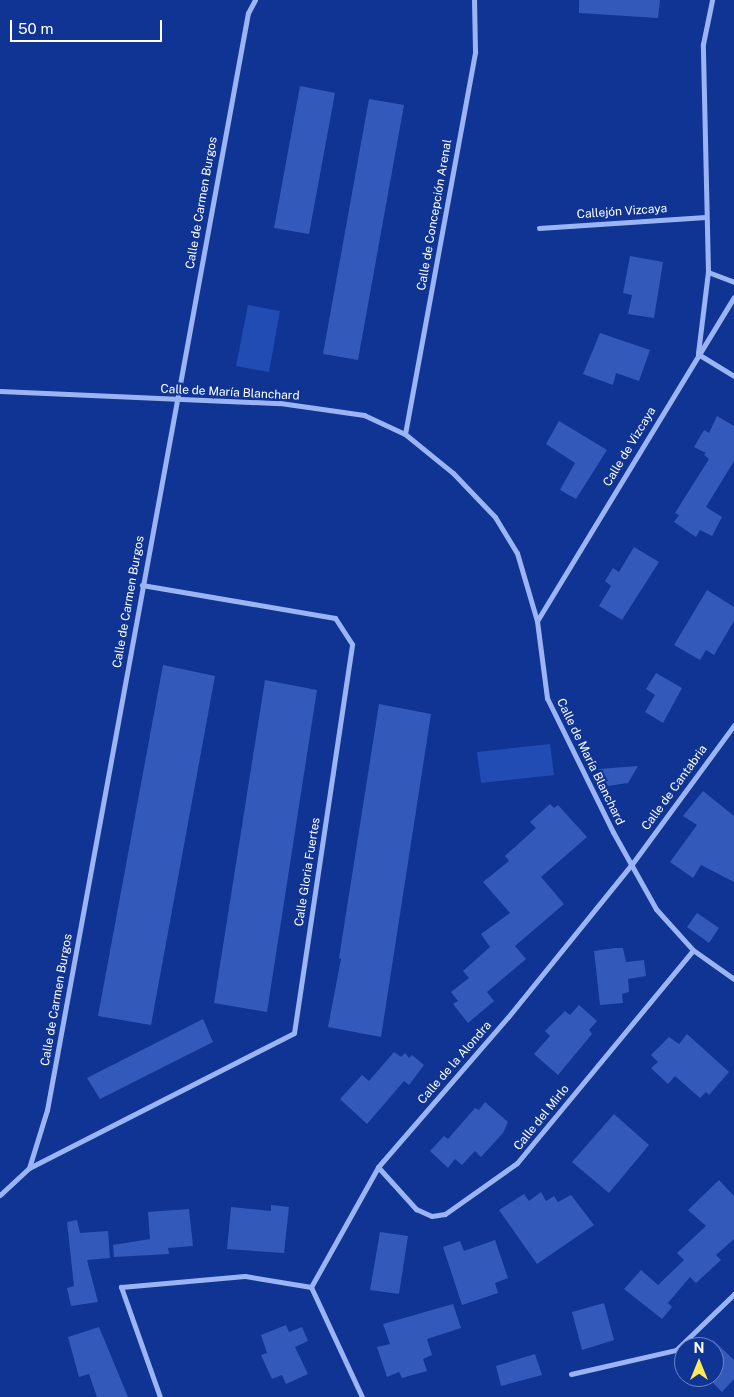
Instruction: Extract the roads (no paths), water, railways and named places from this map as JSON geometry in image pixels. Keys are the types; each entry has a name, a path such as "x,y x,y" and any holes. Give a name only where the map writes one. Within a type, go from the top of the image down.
{"street":[{"name":"Calle de Carmen Burgos","path":"0,1195 28,1168 47,1110 248,13 255,0"},
{"name":"Calle de Concepción Arenal","path":"405,434 475,51 474,0"},
{"name":"Calle de Vizcaya","path":"537,621 698,354 708,272 703,44 712,0"},
{"name":"Callejón Vizcaya","path":"539,228 706,217"},
{"path":"708,272 734,282"},
{"path":"734,297 698,354 734,376"},
{"name":"Calle de María Blanchard","path":"0,391 280,403 364,415 405,434 453,473 495,517 518,553 537,621 547,698 613,832 656,909 693,950 734,979"},
{"name":"Calle Gloria Fuertes","path":"28,1168 294,1033 352,644 335,618 142,585"},
{"name":"Calle de Cantabria","path":"632,864 734,725"},
{"name":"Calle de la Alondra","path":"311,1287 378,1167 508,1017 632,864"},
{"name":"Calle del Mirlo","path":"378,1167 416,1209 432,1216 444,1214 518,1163 693,950"},
{"path":"160,1397 120,1287 245,1276 311,1287 362,1397"},
{"path":"570,1374 676,1350 734,1294"}]}
